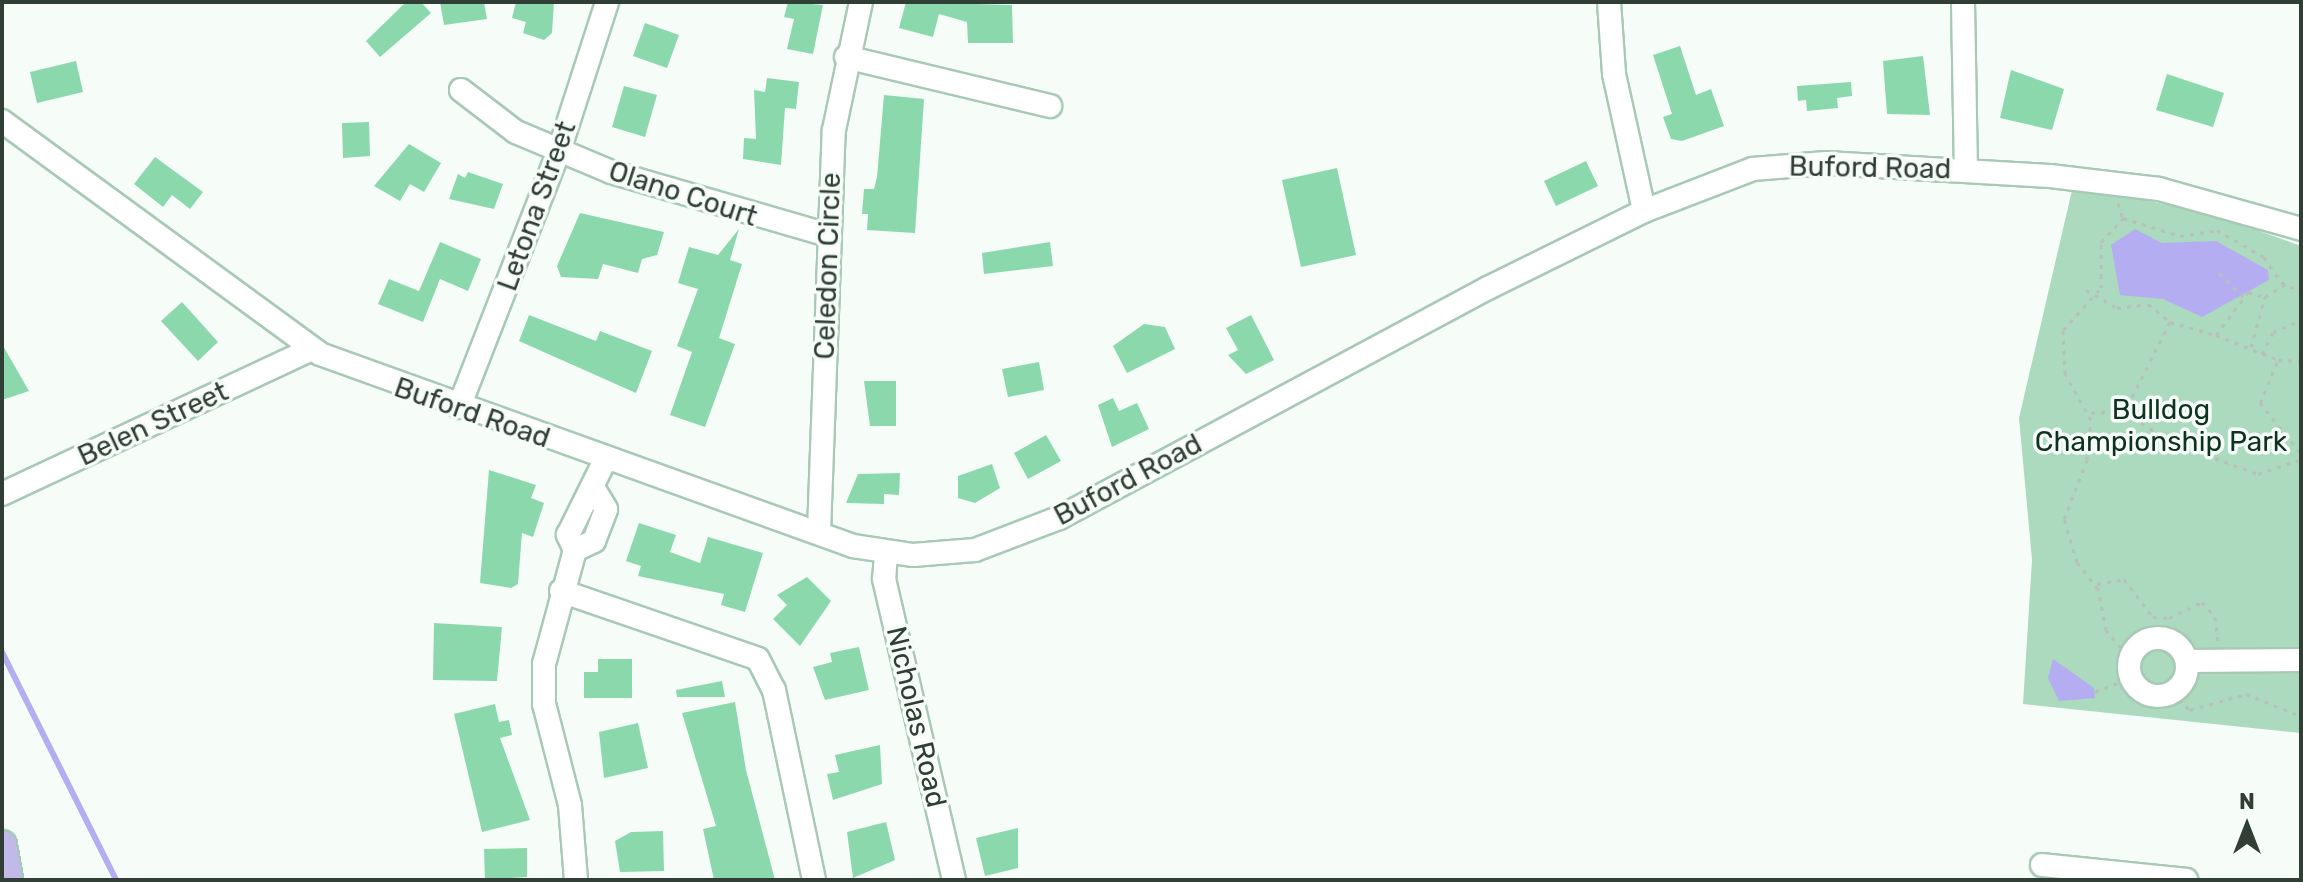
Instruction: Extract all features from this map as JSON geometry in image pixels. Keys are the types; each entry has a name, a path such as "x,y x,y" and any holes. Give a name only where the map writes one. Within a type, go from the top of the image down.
{"main road":[{"path":"2,845 8,880"}],"street":[{"name":"Letona Street","path":"459,407 559,151 607,2"},
{"name":"Celedon Circle","path":"819,532 828,235 846,57 861,2"},
{"path":"1609,2 1614,74 1644,211"},
{"path":"1963,2 1966,170"},
{"path":"846,57 1050,106"},
{"name":"Olano Court","path":"461,90 516,132 559,151 695,202 828,235"},
{"name":"Buford Road","path":"2,121 311,349 605,460 886,553 975,550 1046,524 1644,211 1753,169 1826,163 1966,170 2159,189 2301,229"},
{"name":"Belen Street","path":"2,507 12,489 311,349"},
{"path":"576,880 570,805 544,704 546,635 575,550 594,541 606,509 594,489 605,460"},
{"name":"Nicholas Road","path":"886,553 884,579 954,880"},
{"path":"561,591 758,659 774,690 814,880"},
{"path":"2160,627 2177,644 2187,661 2184,680 2171,693 2143,692 2128,668 2134,650 2160,627"},
{"path":"2187,661 2301,660"},
{"path":"2042,865 2186,880"}],"path":[{"path":"2121,648 2106,630 2096,585 2077,562 2064,519 2091,445 2088,413 2065,374 2063,330 2101,288 2101,242 2123,218 2180,236 2217,230 2264,257 2286,284 2301,292"},
{"path":"2219,273 2244,297 2265,297 2286,284"},
{"path":"2086,290 2092,297 2117,308 2148,304 2170,322 2216,335 2278,360 2301,361"},
{"path":"2216,335 2244,297"},
{"path":"2250,348 2265,297"},
{"path":"2262,354 2273,332 2301,320"},
{"path":"2125,411 2170,322"},
{"path":"2278,360 2260,403 2300,452"},
{"path":"2088,413 2125,411 2168,441 2258,474 2299,460"},
{"path":"2096,585 2124,579 2160,627 2202,602 2218,629"},
{"path":"2095,692 2121,682"},
{"path":"2171,693 2190,710 2246,694 2301,716"}],"green space":[{"name":"Bulldog Championship Park","path":"2073,186 2209,213 2301,246 2301,733 2023,704 2032,560 2019,418"}],"shaded area":[{"path":"2135,229 2162,243 2216,241 2268,270 2269,280 2202,317 2163,299 2120,295 2111,245"},
{"path":"2053,659 2094,688 2095,698 2059,701 2048,678"}],"building":[{"path":"406,2 421,2 431,13 380,57 366,41"},
{"path":"440,2 484,2 487,19 444,25"},
{"path":"516,2 554,2 552,33 544,40 523,33 526,22 512,18"},
{"path":"788,2 823,5 813,54 787,49 794,19 784,17"},
{"path":"906,2 1012,5 1013,43 968,43 967,22 939,14 933,37 899,28"},
{"path":"645,23 679,35 667,68 633,56"},
{"path":"1680,46 1696,95 1711,89 1724,126 1682,141 1671,139 1663,117 1672,114 1653,55"},
{"path":"1923,56 1930,115 1887,114 1883,61"},
{"path":"76,61 83,92 37,103 30,72"},
{"path":"2011,70 2064,89 2052,130 2000,118"},
{"path":"2167,74 2224,93 2213,127 2156,110"},
{"path":"767,78 799,82 796,109 785,108 781,165 743,159 744,138 756,139 754,90 765,92"},
{"path":"1851,82 1852,96 1837,98 1838,108 1807,111 1806,100 1798,101 1797,86"},
{"path":"624,86 657,95 645,137 612,127"},
{"path":"884,95 924,99 915,233 867,230 868,214 862,214 864,189 874,189 877,177"},
{"path":"369,122 370,156 343,158 342,123"},
{"path":"409,144 441,163 424,192 410,184 400,201 374,186"},
{"path":"155,157 203,192 190,209 172,195 163,207 134,184"},
{"path":"1586,161 1598,186 1556,206 1544,181"},
{"path":"1337,168 1356,255 1301,267 1282,180"},
{"path":"468,172 503,184 494,209 449,199 458,174 465,178"},
{"path":"580,213 664,232 657,255 642,259 638,273 603,264 598,279 561,277 557,266"},
{"path":"739,229 730,260 742,264 719,338 735,344 705,427 670,415 692,352 677,346 698,289 678,283 689,247 718,255"},
{"path":"440,242 481,259 468,291 440,279 423,322 378,304 389,279 419,291"},
{"path":"1050,242 1053,266 984,274 982,253"},
{"path":"182,302 218,342 198,361 161,321"},
{"path":"529,315 596,341 600,331 652,351 636,393 519,341"},
{"path":"1251,315 1274,360 1246,374 1228,355 1238,350 1226,328"},
{"path":"1144,324 1165,327 1175,349 1127,373 1113,346"},
{"path":"2,344 29,391 2,400"},
{"path":"1039,362 1044,390 1008,397 1002,369"},
{"path":"864,381 896,381 896,426 870,426"},
{"path":"1113,398 1119,411 1137,403 1149,429 1112,447 1098,405"},
{"path":"1046,435 1061,461 1028,479 1014,453"},
{"path":"992,464 1000,488 975,503 958,498 958,476"},
{"path":"489,470 536,485 531,498 544,503 533,537 522,533 518,584 511,588 480,583"},
{"path":"900,473 899,495 884,494 884,504 846,503 858,474"},
{"path":"639,523 676,535 670,552 700,563 708,537 763,553 745,612 721,605 724,594 638,576 641,566 626,561"},
{"path":"807,577 831,601 800,646 773,619 787,605 777,595"},
{"path":"434,623 502,627 497,681 433,680"},
{"path":"859,647 869,690 825,700 813,667 832,662 830,653"},
{"path":"598,659 632,659 632,698 584,698 584,672 598,672"},
{"path":"722,681 725,697 677,697 676,690"},
{"path":"735,702 746,770 775,880 714,880 703,829 716,826 682,713"},
{"path":"495,704 499,722 509,720 512,735 500,738 530,820 482,832 454,714"},
{"path":"638,723 648,768 604,778 599,732"},
{"path":"880,745 882,784 833,800 827,774 839,772 835,755"},
{"path":"886,822 895,860 853,878 847,832"},
{"path":"1018,828 1018,868 985,876 976,838"},
{"path":"663,831 664,871 620,872 615,841 631,832"},
{"path":"527,848 527,877 485,880 484,849"}],"waterway":[{"path":"2,652 116,880"}]}
